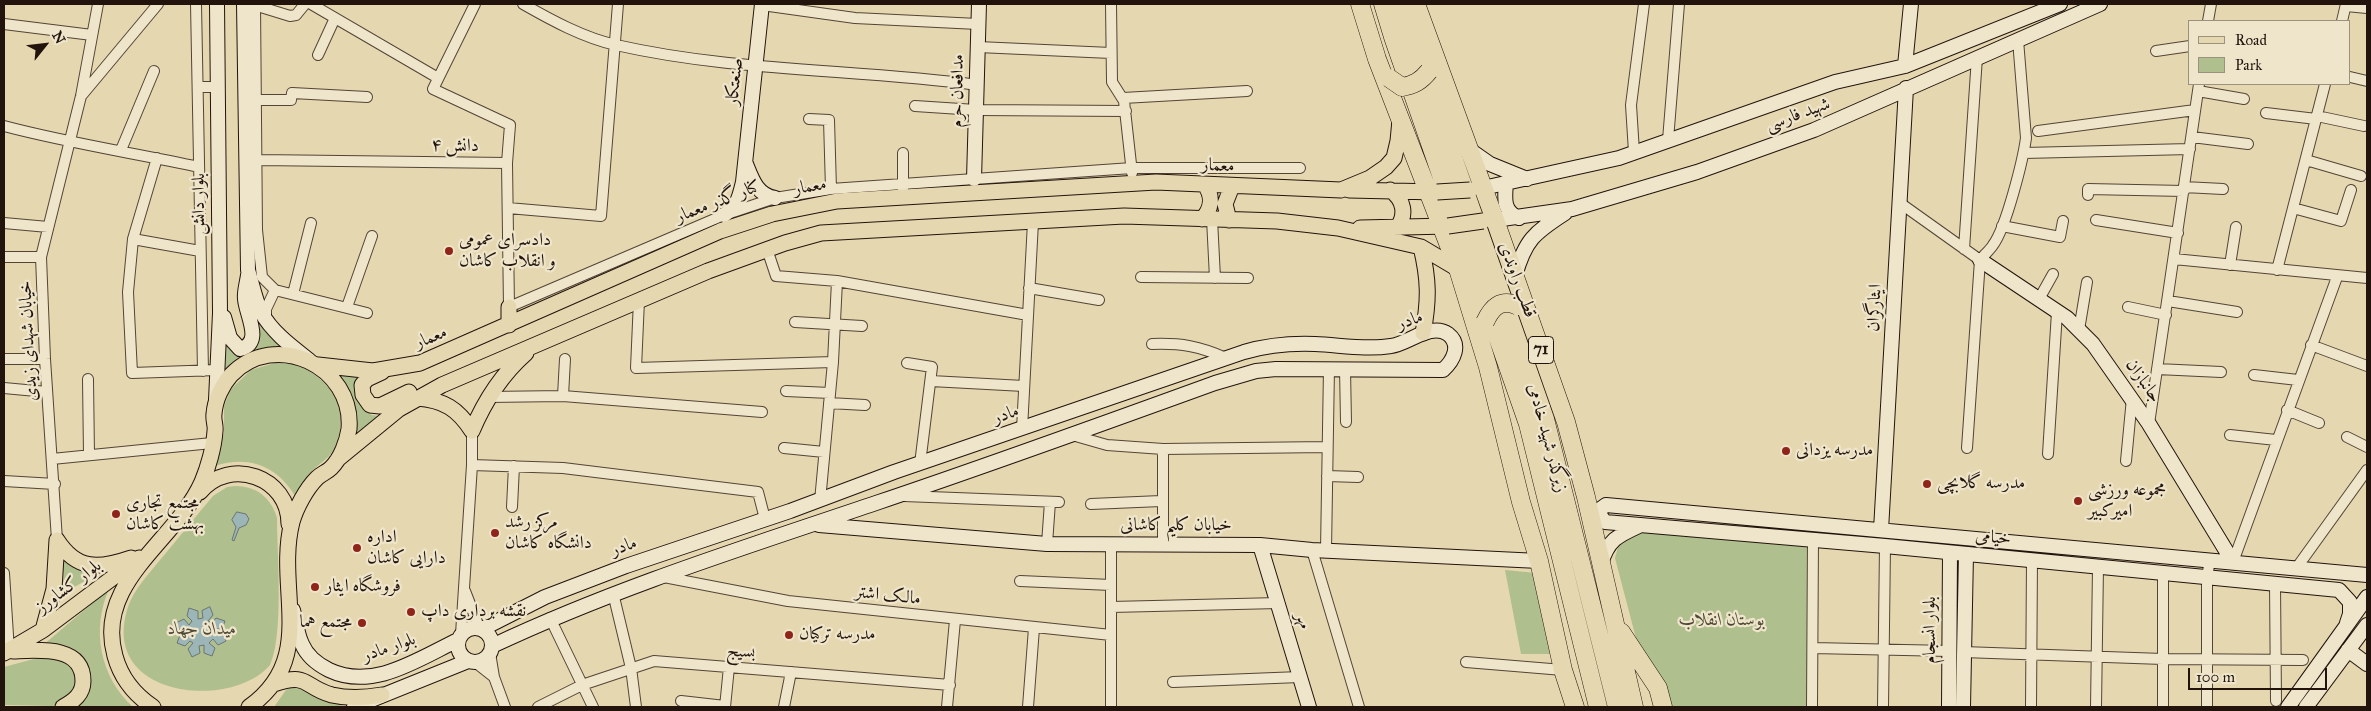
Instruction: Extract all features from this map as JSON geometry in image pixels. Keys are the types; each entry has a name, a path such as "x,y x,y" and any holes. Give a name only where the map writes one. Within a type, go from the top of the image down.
{"highway":[{"path":"1360,4 1377,59 1400,118 1433,192 1458,269 1499,406 1521,502 1540,561 1563,670 1575,707"},
{"name":"زیرگذر شهید خادمی","path":"1383,4 1396,47 1528,424 1598,707"},
{"name":"زیرگذر شهید خادمی","path":"1399,4 1545,419 1617,707"},
{"path":"1377,59 1389,78 1402,87 1412,86 1422,80 1429,71 1426,54 1408,4"},
{"name":"قطب راوندی","path":"1416,4 1470,150 1477,189 1515,276 1566,422 1586,497 1634,707"},
{"path":"1499,406 1504,385 1485,322 1491,310 1500,303 1510,302 1518,306 1532,324"},
{"path":"1510,451 1537,502 1585,707"},
{"path":"1586,497 1582,527 1626,707"},
{"path":"1614,622 1658,688 1663,707"},
{"path":"1640,661 1652,707"}],"main road":[{"name":"معمار","path":"1341,190 1370,178 1386,168 1394,158 1400,118"},
{"name":"معمار","path":"313,362 359,371 386,370 420,363 701,239 745,222 783,211 903,191 1156,182 1341,190 1433,192 1477,189"},
{"path":"1205,185 1210,193 1211,203 1208,219"},
{"path":"1229,220 1225,204 1232,186"},
{"path":"1390,190 1399,197 1403,207 1403,216 1397,228"},
{"path":"289,533 295,512 317,478 393,414 417,398 442,385 639,300 767,249 821,233 1124,216 1277,221 1338,228 1421,247 1458,269"},
{"path":"1338,228 1445,227 1489,220"},
{"path":"1421,247 1428,276 1429,301 1423,333"},
{"path":"509,307 509,325"},
{"path":"417,398 436,400 450,406 457,411 472,431 488,397 503,377 534,346"},
{"path":"194,499 204,478 215,431 214,415 216,404 231,376 247,363 278,354 313,362 340,388 347,408 348,434 338,459"},
{"path":"386,370 367,379 362,385 363,395 370,405 380,406 426,384 442,385"},
{"path":"153,707 136,693 120,670 114,650 112,626 122,591 204,486 223,475 245,474 257,476 274,488 281,496 289,517 290,596 288,650 268,695"},
{"path":"57,540 68,555 76,561 93,566 116,563 155,547"},
{"path":"43,630 54,589 57,540"},
{"name":"بلوار کشاورز","path":"6,652 43,630 155,547"},
{"path":"6,652 58,652 74,658 82,670 83,684 81,692 74,701 63,707"},
{"path":"249,707 298,678 305,680 320,691 374,701"}],"street":[{"name":"خیابان شهدای زیدی","path":"57,540 45,359 41,257 68,142 81,96 98,4"},
{"path":"81,96 158,4"},
{"path":"196,4 203,371"},
{"name":"بلوار دانش","path":"216,404 220,297 217,4"},
{"path":"251,4 290,16 296,15 305,4"},
{"path":"251,4 258,160 257,230 262,277 275,290 367,313"},
{"path":"220,297 230,338 236,347 244,348 252,338 253,331 245,299 248,270 251,4"},
{"path":"311,4 438,78"},
{"path":"475,4 433,89 510,125 507,163 509,307"},
{"path":"523,4 545,16 615,45 756,68 930,78 977,84"},
{"path":"508,208 601,216 618,4"},
{"path":"762,4 855,18 978,24"},
{"name":"صنعتکار","path":"724,215 735,208 739,201 745,164 762,4"},
{"name":"مدافعان حرم","path":"974,178 979,4"},
{"path":"1111,4 1112,82 1123,98 1126,112 1133,184"},
{"path":"1634,152 1631,105 1644,4"},
{"path":"1668,140 1679,4"},
{"path":"1905,66 1911,4"},
{"name":"شهید فارسی","path":"1477,189 1528,179 1634,152 1835,82 1905,66 2060,4"},
{"name":"شهید فارسی","path":"1489,220 1519,218 1572,209 1697,172 1845,118 1906,88 2100,4"},
{"path":"2208,20 2211,4"},
{"path":"2342,20 2346,5 2367,8"},
{"path":"318,55 335,18"},
{"path":"4,24 92,35"},
{"path":"1967,448 1980,260 1994,245 2002,226 2024,153 2026,138 2018,40"},
{"path":"2156,51 2188,46"},
{"path":"978,47 1112,53"},
{"path":"1964,249 1977,57"},
{"path":"121,150 154,71"},
{"path":"2351,77 2367,81"},
{"path":"2277,270 2326,85"},
{"path":"198,86 218,87"},
{"name":"ایثارگران","path":"1881,530 1906,88"},
{"path":"2149,424 2199,88 2244,99"},
{"path":"1123,98 1247,91"},
{"path":"256,100 291,100 292,93 367,97"},
{"path":"915,106 976,110 1126,112"},
{"path":"2038,131 2196,110"},
{"path":"2266,113 2317,118 2364,126"},
{"path":"809,119 829,120 831,190"},
{"path":"4,126 68,142 121,150 200,167"},
{"path":"2192,137 2248,144"},
{"path":"1470,150 1490,164 1528,179"},
{"path":"2024,153 2190,150"},
{"path":"903,153 903,191"},
{"path":"157,158 133,238 128,292 132,373 217,370"},
{"name":"دانش ۴","path":"258,160 507,163"},
{"path":"2306,160 2361,176"},
{"path":"745,164 760,191 766,197 775,198"},
{"name":"کنار گذر معمار","path":"509,307 724,215 775,198 831,190 903,191 974,178 1132,168 1300,168"},
{"path":"1506,183 1505,203 1512,213 1519,218"},
{"path":"2088,192 2184,189 2223,190"},
{"path":"2293,208 2341,221 2351,190"},
{"path":"1900,203 1980,260"},
{"path":"1515,276 1520,257 1530,238 1572,209"},
{"path":"1208,219 1215,278"},
{"path":"2096,220 2178,233"},
{"path":"2002,226 2060,237 2063,221"},
{"path":"1022,429 1033,222"},
{"path":"4,223 48,227"},
{"path":"293,294 311,223"},
{"path":"2230,265 2236,227"},
{"path":"347,307 372,236"},
{"path":"133,238 200,251"},
{"path":"767,249 776,276 838,282 1028,314"},
{"path":"4,257 41,257"},
{"path":"2174,259 2336,277 2367,278"},
{"name":"جانبازان","path":"1980,260 2057,312 2093,344 2149,424 2233,562"},
{"path":"248,270 261,311 266,320 283,339 313,362"},
{"path":"2039,299 2053,274"},
{"path":"1141,277 1248,278"},
{"path":"2233,562 2336,277"},
{"path":"820,501 833,362 838,282"},
{"path":"2079,330 2087,282"},
{"path":"1029,288 1099,300"},
{"path":"266,320 266,309 275,290"},
{"path":"639,300 636,368 833,362"},
{"path":"2168,301 2237,312"},
{"path":"2128,307 2166,315"},
{"path":"2048,454 2057,312"},
{"path":"795,322 862,326"},
{"name":"مادر","path":"480,628 554,593 626,566 766,520 894,472 1268,345 1316,344 1369,348 1406,343 1423,333 1438,331 1448,334 1455,344 1455,352 1451,362 1443,370 1329,368 1256,371 613,593 550,618 491,649"},
{"path":"1152,344 1180,343 1204,348 1226,358"},
{"path":"2312,345 2367,366"},
{"path":"1368,370 1369,348"},
{"path":"4,359 45,359"},
{"path":"563,396 566,359"},
{"path":"907,363 932,367 918,469 921,480 930,484"},
{"path":"1326,550 1329,368"},
{"path":"1345,369 1346,422"},
{"path":"2157,369 2222,372"},
{"path":"2254,375 2298,380"},
{"path":"88,379 89,456"},
{"path":"931,381 1024,386"},
{"path":"4,388 47,392"},
{"path":"786,391 865,405"},
{"path":"488,397 563,396 762,412"},
{"path":"2126,461 2132,398"},
{"path":"2287,410 2320,423"},
{"path":"472,431 472,465 458,650 494,676"},
{"path":"1072,435 1107,445 1162,449 1327,447"},
{"path":"2230,435 2276,440"},
{"path":"2347,437 2367,447"},
{"path":"52,459 212,443"},
{"path":"784,448 824,452"},
{"path":"1162,449 1162,544"},
{"path":"472,465 563,468 758,492 766,520"},
{"path":"512,507 514,466"},
{"path":"2295,570 2367,470"},
{"path":"894,472 906,477 908,482 901,494 1054,502 1047,544"},
{"path":"1327,476 1358,477"},
{"path":"4,481 54,484"},
{"path":"1091,504 1162,502"},
{"name":"خیامی","path":"2339,590 2032,560 1950,559 1885,546 1605,522 1598,514 1599,510 1606,505 2233,562 2295,570 2367,575"},
{"name":"خیابان کلیم کاشانی","path":"813,524 1047,544 1260,545 1312,550 1540,561"},
{"path":"1601,564 1605,550 1612,541 1641,525"},
{"path":"1812,707 1813,540"},
{"path":"1111,545 1111,707"},
{"name":"مهر","path":"1260,545 1309,707"},
{"path":"1883,707 1885,546"},
{"path":"1312,550 1359,707"},
{"name":"بلوار انسجام","path":"1950,559 1956,652 1963,707"},
{"name":"بلوار انسجام","path":"1949,707 1966,560"},
{"path":"2031,707 2032,560"},
{"path":"2207,707 2208,577 2210,560"},
{"path":"2096,707 2098,567"},
{"path":"4,573 6,652"},
{"path":"2163,573 2163,707"},
{"path":"2343,574 2346,581 2344,587 2339,590 2350,602 2350,614 2347,623"},
{"name":"مالک اشتر","path":"663,576 788,601 1111,635"},
{"path":"1020,581 1111,585"},
{"path":"2275,584 2276,659 2282,704"},
{"path":"464,588 480,628 490,638 494,676 506,707"},
{"path":"613,593 631,668 636,707"},
{"name":"بلوار مادر","path":"290,596 301,643 320,666 346,677 370,677 397,670 460,637"},
{"path":"2282,704 2367,597"},
{"path":"1111,607 1279,603"},
{"path":"550,618 593,707"},
{"path":"947,707 956,620"},
{"path":"2306,707 2367,625"},
{"path":"460,637 467,629 480,628"},
{"path":"1028,707 1034,628"},
{"path":"1812,648 2096,655 2163,659 2303,660"},
{"path":"354,707 374,701 471,661 481,661 491,649"},
{"path":"2348,650 2367,664"},
{"name":"بسیج","path":"538,707 582,685 654,661 950,685"},
{"path":"1466,662 1563,670"},
{"path":"681,701 725,706 729,667"},
{"path":"784,707 791,672"},
{"path":"1173,682 1300,677"}],"green space":[{"path":"259,315 287,348 269,349 252,353 237,361 224,374 225,335 245,354 251,352 256,348 260,339"},
{"path":"278,362 294,364 308,370 320,379 330,390 337,403 341,418 340,433 334,449 310,473 295,496 280,477 271,470 261,466 239,462 215,466 224,432 224,406 231,389 251,370"},
{"path":"332,371 371,374 365,410 372,415 380,416 350,443"},
{"name":"میدان جهاد","path":"227,487 250,488 262,494 271,505 277,518 278,615 277,635 270,665 251,679 227,688 200,691 173,687 149,677 132,661 124,638 128,607 142,582 213,496"},
{"name":"بوستان انقلاب","path":"1643,532 1813,539 1809,707 1654,707 1615,558 1620,540"},
{"path":"61,554 104,570 57,597"},
{"path":"1505,570 1536,573 1550,654 1521,654"},
{"path":"109,589 101,621 102,652 113,682 133,707 76,707 90,677 42,646"},
{"path":"41,657 59,657 73,668 77,688 60,704 52,706 4,705 4,667"},
{"path":"298,684 325,701 343,705 337,707 274,707 286,690"}],"water":[{"path":"237,512 246,514 249,519 246,525 239,528 234,541 232,540 236,527 232,520"},
{"path":"210,607 213,615 208,621 212,623 216,618 225,621 222,629 214,629 215,634 222,633 226,641 218,645 213,639 209,643 215,648 212,656 204,653 204,645 199,646 200,653 192,657 188,649 193,643 190,641 185,646 177,643 180,635 188,635 187,630 180,631 176,623 184,619 189,625 192,621 187,616 189,608 198,611 198,619 203,618 202,611"}],"place":[{"name":"دادسرای عمومی و انقلاب کاشان","path":"449,251"},
{"name":"مدرسه یزدانی","path":"1786,451"},
{"name":"مدرسه گلابچی","path":"1927,484"},
{"name":"مجموعه ورزشی امیرکبیر","path":"2078,501"},
{"name":"مجتمع تجاری بهشت کاشان","path":"116,514"},
{"name":"مرکز رشد دانشگاه کاشان","path":"495,533"},
{"name":"اداره دارایی کاشان","path":"357,548"},
{"name":"فروشگاه ایثار","path":"315,587"},
{"name":"نقشه برداری داپ","path":"411,612"},
{"name":"مجتمع هما","path":"362,623"},
{"name":"مدرسه ترکیان","path":"789,635"}]}
